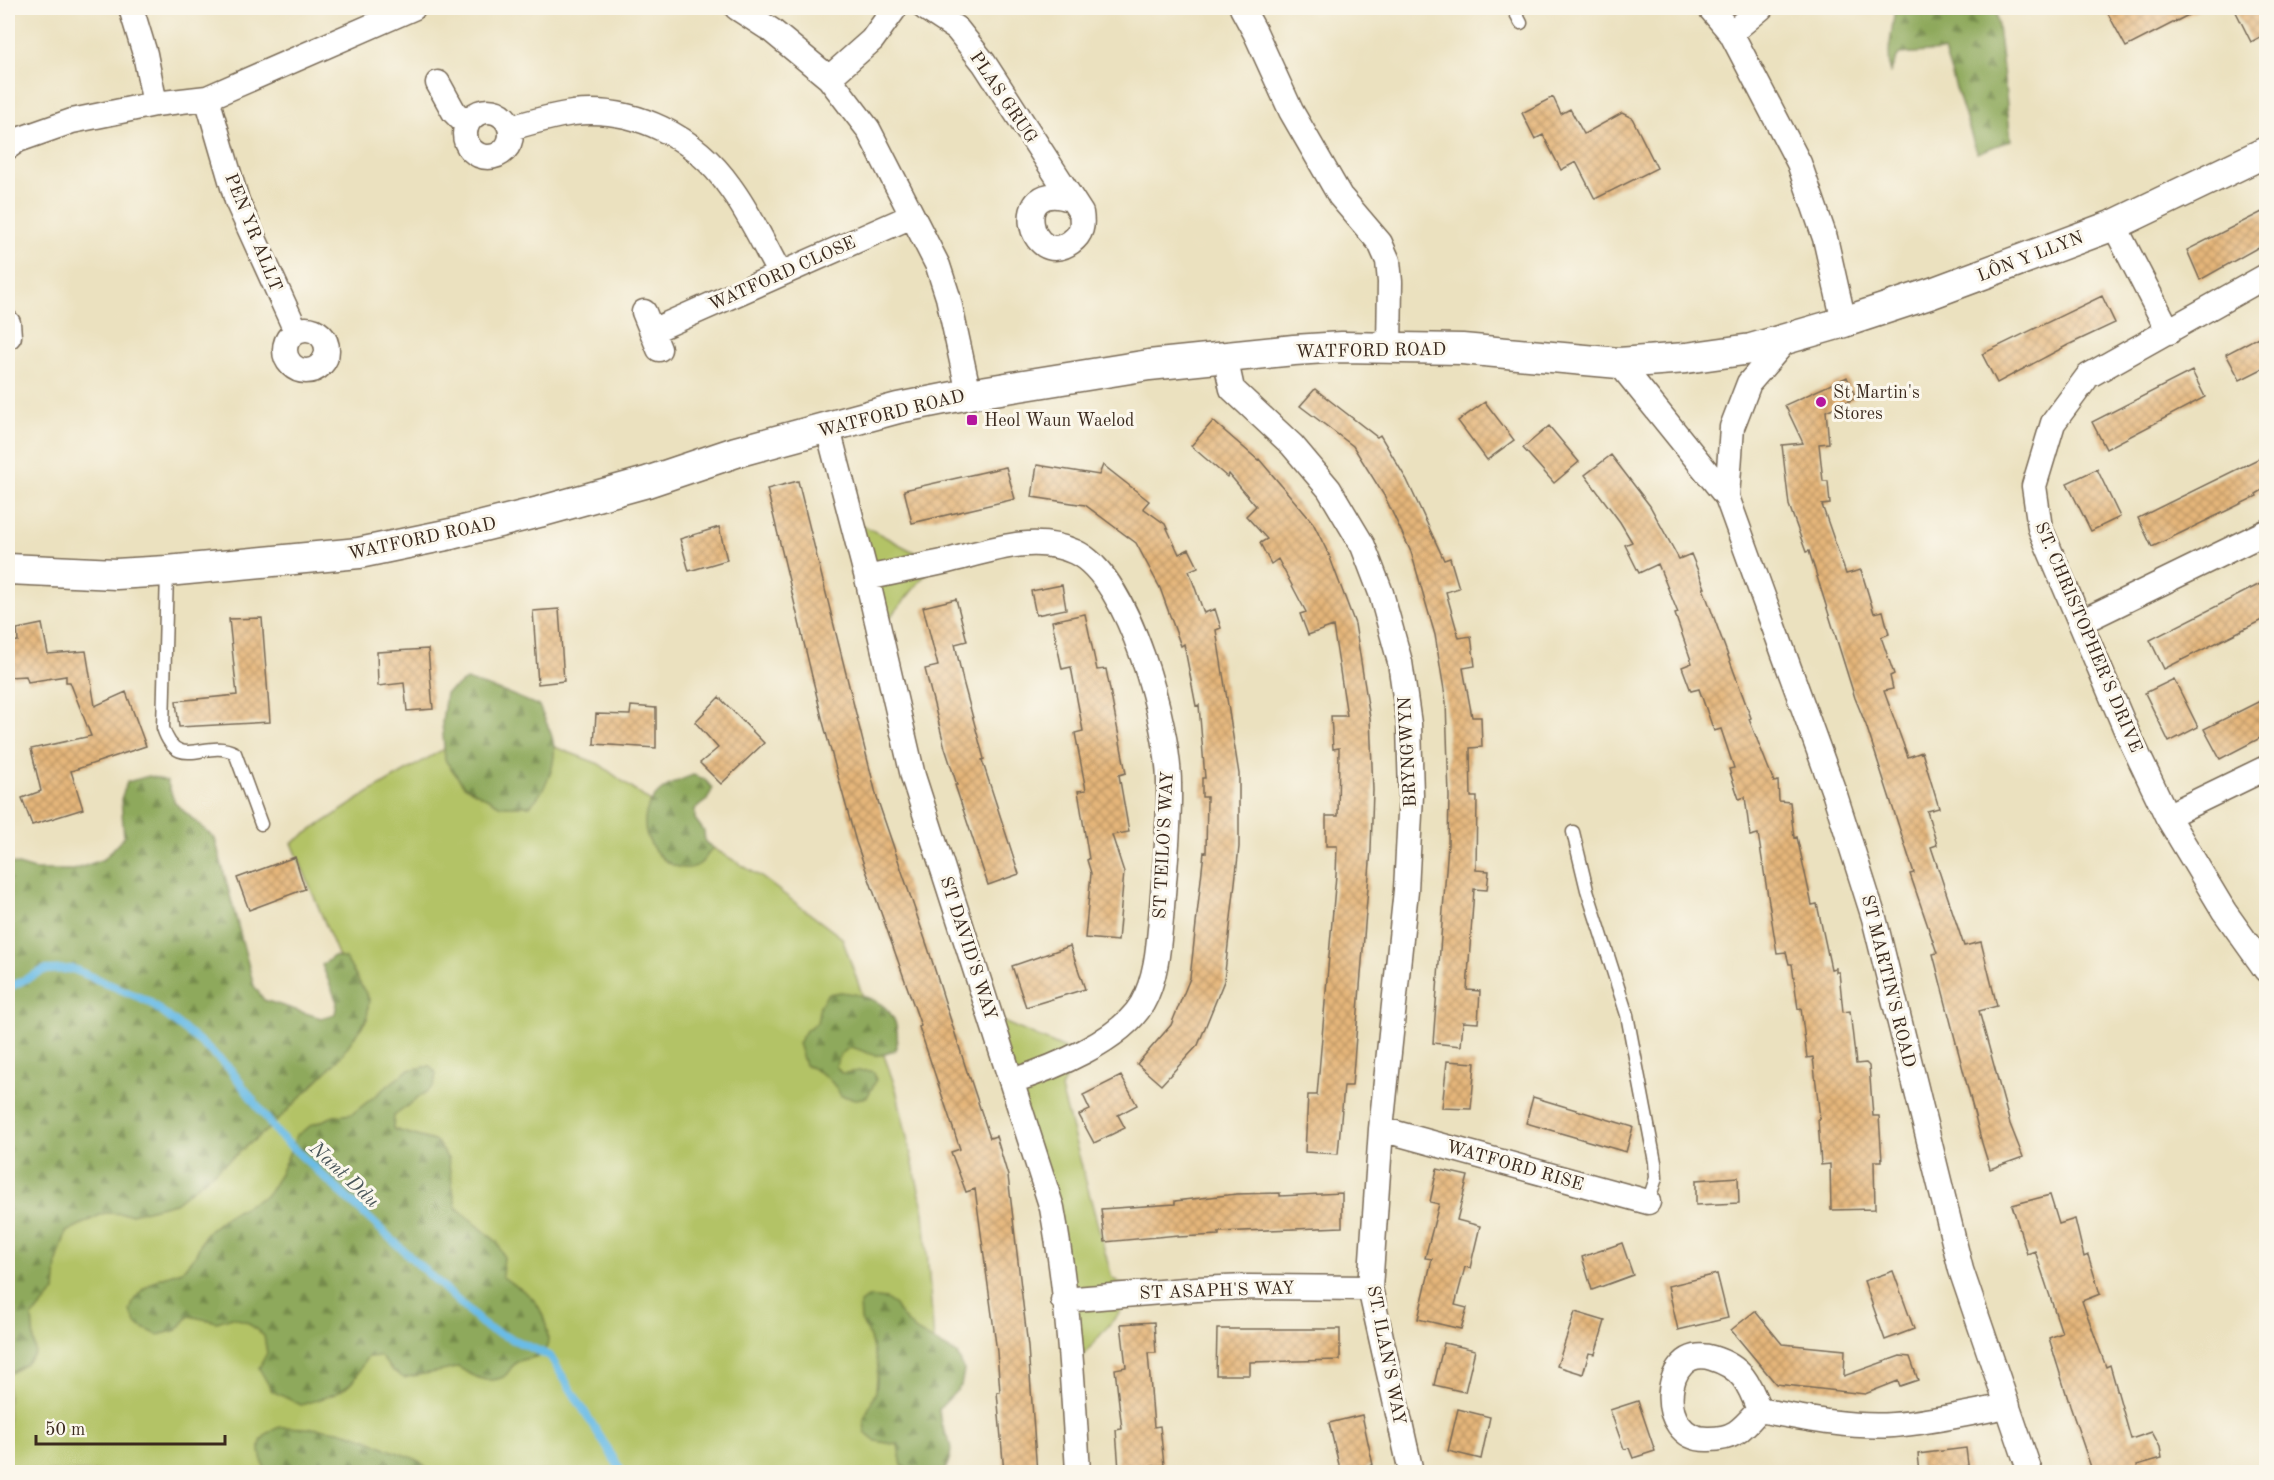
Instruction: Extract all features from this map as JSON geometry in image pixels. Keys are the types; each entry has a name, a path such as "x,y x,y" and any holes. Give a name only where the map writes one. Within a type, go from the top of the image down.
{"street":[{"path":"131,8 145,54 155,105"},
{"path":"8,147 18,140 72,122 155,105 207,98 413,8"},
{"path":"737,8 771,30 829,78 868,129 938,266 948,297 969,394"},
{"path":"829,78 872,40 895,8"},
{"name":"PLAS GRUG","path":"925,8 957,29 984,63 1070,199"},
{"path":"1242,8 1291,111 1334,187 1353,213 1380,243 1388,261 1389,348"},
{"path":"1710,8 1731,33 1799,163 1825,238 1844,322"},
{"path":"1731,33 1761,8"},
{"path":"438,83 454,112 467,125"},
{"name":"PEN YR ALLT","path":"207,98 237,201 296,331"},
{"path":"480,112 498,113 505,118 511,128 511,141 507,149 500,154 491,158 482,157 473,152 467,144 465,135 467,125 472,117 480,112"},
{"path":"511,128 574,113 628,116 639,118 662,129 692,146 729,185 780,274"},
{"name":"LÔN Y LLYN","path":"1786,340 1932,293 2114,225 2266,152"},
{"name":"WATFORD CLOSE","path":"652,331 912,216"},
{"path":"2114,225 2169,332"},
{"name":"ST. CHRISTOPHER'S DRIVE","path":"2266,276 2088,376 2053,423 2034,486 2040,528 2126,730 2167,816 2224,911 2266,970"},
{"name":"WATFORD ROAD","path":"8,569 116,574 167,572 359,553 452,534 647,483 736,452 828,429 898,408 969,394 1149,365 1330,348 1462,349 1619,363 1707,355 1750,349 1786,340"},
{"name":"ST MARTIN'S ROAD","path":"1727,496 1732,428 1749,383 1786,340"},
{"name":"BRYNGWYN","path":"1225,357 1232,388 1292,445 1329,489 1363,546 1381,593 1400,662 1409,724 1411,795 1406,890 1381,1129"},
{"name":"ST MARTIN'S ROAD","path":"1619,363 1727,496 1835,795 1874,918 1961,1270 2030,1473"},
{"name":"ST DAVID'S WAY","path":"828,429 867,578 914,776 1052,1208 1060,1253 1078,1473"},
{"path":"2081,622 2266,531"},
{"name":"ST TEILO'S WAY","path":"867,578 1030,543 1056,545 1076,552 1094,564 1111,586 1131,626 1150,678 1165,744 1170,783 1165,871 1152,979 1142,1003 1127,1025 1103,1042 1012,1081"},
{"path":"2167,816 2266,768"},
{"name":"WATFORD RISE","path":"1381,1129 1648,1202"},
{"name":"ST. ILAN'S WAY","path":"1381,1129 1370,1288 1411,1473"},
{"name":"ST ASAPH'S WAY","path":"1064,1300 1207,1288 1370,1288"},
{"path":"1759,1410 1842,1423 1892,1425 2008,1406"}],"lane":[{"path":"1513,8 1521,23"},
{"path":"167,572 163,728 168,742 179,751 195,752 225,747 235,753 261,824"},
{"path":"1573,832 1587,890 1627,1015 1655,1162 1656,1179 1648,1202"}],"green space":[{"path":"1895,8 1996,8 2011,140 1977,153 1944,51 1899,54 1890,72 1889,51"},
{"path":"851,519 935,563 879,631"},
{"path":"466,680 539,706 552,737 554,756 546,783 530,806 501,806 464,786 445,760 442,722 446,693"},
{"path":"490,722 599,764 713,848 760,876 842,938 896,1089 924,1212 944,1472 8,1472 8,1285 57,1261 66,1232 362,1013 292,843 368,793"},
{"path":"693,775 704,779 713,788 707,800 695,809 695,819 704,831 705,842 713,848 701,863 689,868 676,866 654,849 647,835 645,819 650,804 663,789"},
{"path":"149,776 167,781 175,803 215,839 254,986 264,1000 321,1018 335,1014 337,1002 322,965 334,956 346,959 369,999 367,1019 338,1060 272,1126 175,1203 131,1214 104,1213 66,1232 57,1261 55,1291 32,1317 35,1353 26,1364 8,1375 8,862 35,870 74,870 104,859 124,837 121,799 127,782"},
{"path":"841,992 876,1001 885,1007 896,1024 896,1050 876,1055 850,1047 840,1055 836,1066 841,1073 874,1072 876,1081 867,1097 856,1099 841,1096 826,1077 805,1065 798,1043 807,1029 817,1023 820,1005 828,994"},
{"path":"992,1017 1077,1054 1061,1089 1112,1278 1136,1293 1071,1370 1063,1300"},
{"path":"430,1066 436,1073 434,1086 394,1116 393,1129 437,1142 448,1159 456,1207 497,1242 504,1257 502,1276 528,1295 540,1309 546,1325 548,1341 543,1353 537,1357 520,1360 505,1376 492,1380 480,1378 458,1367 404,1378 392,1370 380,1356 368,1357 348,1386 335,1394 301,1405 272,1391 259,1368 267,1353 264,1336 247,1322 232,1317 217,1322 189,1316 177,1330 158,1335 137,1325 130,1311 134,1300 143,1289 160,1278 182,1271 196,1254 205,1234 227,1216 267,1195 280,1174 297,1135 312,1125 334,1116 352,1114 408,1070"},
{"path":"868,1297 886,1299 895,1305 902,1317 916,1331 957,1354 964,1370 961,1386 939,1409 942,1427 951,1452 944,1472 912,1472 902,1466 898,1445 876,1441 865,1432 864,1419 876,1391 878,1366 870,1338 861,1320 860,1303"},
{"path":"280,1427 323,1429 354,1435 412,1458 422,1463 430,1472 266,1472 260,1444 266,1435"}],"building":[{"path":"2105,8 2202,8 2126,47"},
{"path":"2234,8 2266,8 2266,34 2251,42"},
{"path":"1553,97 1561,114 1570,109 1584,134 1622,113 1632,118 1657,168 1595,199 1576,162 1561,170 1543,135 1535,139 1522,113"},
{"path":"2266,210 2266,243 2200,280 2187,250"},
{"path":"2102,296 2115,323 1997,383 1982,354"},
{"path":"2266,333 2266,367 2240,380 2226,354"},
{"path":"2192,371 2205,397 2106,449 2092,422"},
{"path":"1847,377 1856,398 1826,411 1829,443 1819,444 1823,481 1828,481 1830,504 1822,505 1846,574 1861,570 1874,613 1883,611 1889,634 1881,637 1894,674 1890,676 1893,689 1884,691 1908,757 1922,752 1939,808 1927,811 1937,845 1931,847 1964,946 1981,942 1997,1006 1979,1011 2010,1124 2023,1157 1990,1169 1933,954 1937,953 1910,874 1914,873 1855,698 1809,551 1806,552 1789,505 1782,445 1803,443 1785,405"},
{"path":"1315,389 1377,437 1380,435 1407,480 1444,560 1450,558 1459,588 1446,592 1459,638 1471,636 1475,666 1463,668 1472,717 1481,717 1482,747 1470,748 1471,797 1477,797 1476,870 1489,871 1487,890 1474,889 1467,990 1480,991 1478,1023 1463,1022 1461,1046 1433,1043 1448,844 1449,797 1446,702 1435,635 1411,552 1385,497 1353,446 1300,406"},
{"path":"1485,402 1514,440 1487,460 1458,421"},
{"path":"1213,421 1259,459 1313,523 1329,555 1355,624 1370,718 1373,790 1371,850 1352,1086 1344,1086 1338,1154 1305,1152 1308,1095 1317,1095 1336,875 1337,846 1326,846 1326,816 1338,816 1339,748 1333,749 1331,716 1347,716 1333,626 1308,635 1300,614 1306,612 1278,559 1271,564 1260,543 1267,539 1246,516 1256,506 1229,474 1227,477 1191,446"},
{"path":"1549,426 1579,462 1554,483 1523,448"},
{"path":"1611,455 1650,506 1679,559 1691,554 1751,718 1749,719 1774,782 1778,781 1779,801 1790,802 1794,838 1797,837 1812,905 1817,904 1831,969 1836,968 1836,972 1839,972 1843,1012 1850,1011 1856,1064 1866,1063 1869,1066 1873,1116 1879,1116 1882,1161 1874,1161 1875,1209 1831,1210 1830,1164 1821,1165 1818,1119 1820,1119 1813,1057 1807,1058 1801,1008 1798,1009 1792,964 1789,964 1786,952 1777,953 1758,834 1750,836 1745,797 1739,799 1729,769 1734,768 1721,729 1714,731 1699,689 1691,691 1682,667 1692,663 1675,614 1678,613 1658,564 1639,573 1625,545 1632,542 1585,475"},
{"path":"2266,455 2266,488 2256,494 2257,496 2152,547 2138,518"},
{"path":"1037,465 1099,475 1103,465 1149,501 1143,508 1165,524 1179,554 1189,549 1198,567 1189,571 1204,613 1215,609 1221,628 1216,630 1239,774 1239,847 1224,981 1198,1045 1161,1085 1137,1064 1171,1025 1190,978 1204,852 1206,853 1207,797 1202,797 1202,778 1205,778 1199,705 1196,706 1184,644 1181,646 1160,588 1136,543 1085,505 1032,497"},
{"path":"1006,467 1015,499 912,523 904,490"},
{"path":"2097,469 2120,517 2091,531 2067,483"},
{"path":"798,481 877,798 969,1078 990,1138 996,1136 1008,1176 1028,1347 1037,1473 1004,1473 997,1392 1000,1392 997,1352 975,1189 966,1192 951,1152 960,1149 919,1027 921,1026 856,842 823,722 767,489"},
{"path":"719,527 727,560 689,571 680,539"},
{"path":"2266,581 2266,618 2164,669 2150,640"},
{"path":"1062,585 1066,609 1036,615 1031,591"},
{"path":"956,599 967,641 955,644 963,681 984,759 982,760 1019,874 988,885 955,785 957,785 925,669 938,666 923,607"},
{"path":"559,609 564,681 538,684 533,611"},
{"path":"1085,614 1097,670 1106,669 1126,773 1119,775 1129,832 1112,835 1124,872 1118,941 1085,938 1091,873 1087,860 1089,859 1078,791 1086,790 1075,733 1083,731 1071,667 1062,669 1052,621"},
{"path":"262,618 270,722 179,727 176,701 237,695 229,619"},
{"path":"42,624 48,654 86,651 95,706 126,692 146,746 71,771 83,809 32,825 22,798 41,791 31,749 91,736 70,682 66,682 66,676 28,682 26,676 8,677 8,642 18,641 17,629"},
{"path":"428,649 433,709 407,711 404,683 378,686 377,652"},
{"path":"2174,679 2198,727 2169,742 2145,693"},
{"path":"719,697 764,743 721,784 700,763 718,748 695,722"},
{"path":"2266,698 2266,735 2220,759 2204,729"},
{"path":"631,706 656,708 656,748 594,744 596,714 630,715"},
{"path":"295,857 305,889 249,910 237,878"},
{"path":"1070,946 1085,989 1026,1007 1012,966"},
{"path":"1447,1061 1475,1063 1471,1109 1442,1108"},
{"path":"1121,1076 1137,1105 1118,1115 1125,1128 1094,1143 1079,1115 1090,1110 1083,1095"},
{"path":"1533,1097 1633,1127 1626,1152 1526,1123"},
{"path":"1437,1169 1468,1176 1457,1220 1480,1226 1470,1268 1465,1267 1455,1305 1467,1308 1461,1329 1418,1319 1432,1259 1425,1258 1439,1204 1430,1202"},
{"path":"1738,1177 1739,1203 1696,1205 1696,1180"},
{"path":"1280,1193 1280,1196 1342,1193 1342,1227 1219,1232 1219,1235 1178,1237 1178,1235 1105,1242 1101,1209 1175,1204 1175,1201 1237,1194"},
{"path":"2050,1195 2059,1224 2075,1219 2084,1257 2088,1255 2100,1294 2082,1301 2106,1367 2110,1365 2131,1439 2152,1432 2160,1447 2162,1458 2137,1465 2139,1473 2093,1473 2070,1406 2049,1338 2062,1333 2035,1251 2027,1254 2012,1205"},
{"path":"1622,1243 1633,1275 1592,1290 1582,1257"},
{"path":"1893,1271 1914,1329 1885,1340 1864,1281"},
{"path":"1717,1274 1728,1318 1678,1330 1668,1286"},
{"path":"1755,1311 1782,1344 1845,1350 1844,1376 1900,1356 1910,1357 1918,1380 1900,1386 1898,1381 1865,1394 1776,1384 1731,1330"},
{"path":"1575,1312 1605,1321 1595,1354 1589,1353 1583,1374 1557,1366"},
{"path":"1154,1322 1156,1353 1148,1353 1154,1427 1160,1426 1164,1465 1119,1470 1116,1430 1122,1429 1115,1369 1126,1367 1121,1324"},
{"path":"1217,1329 1340,1329 1340,1360 1250,1362 1250,1375 1216,1375"},
{"path":"1444,1343 1475,1350 1465,1392 1434,1385"},
{"path":"1638,1401 1655,1451 1633,1458 1629,1448 1624,1449 1610,1410"},
{"path":"1458,1409 1490,1417 1481,1459 1448,1451"},
{"path":"1362,1415 1373,1465 1366,1467 1367,1473 1341,1473 1329,1423"},
{"path":"1966,1448 1969,1473 1920,1473 1918,1454"}],"waterway":[{"name":"Nant Ddu","path":"8,988 44,970 73,969 148,1001 199,1041 230,1069 278,1134 487,1328 550,1356 622,1472"}],"place":[{"name":"St Martin's Stores","path":"1821,402"},
{"name":"Heol Waun Waelod","path":"972,420"}]}
